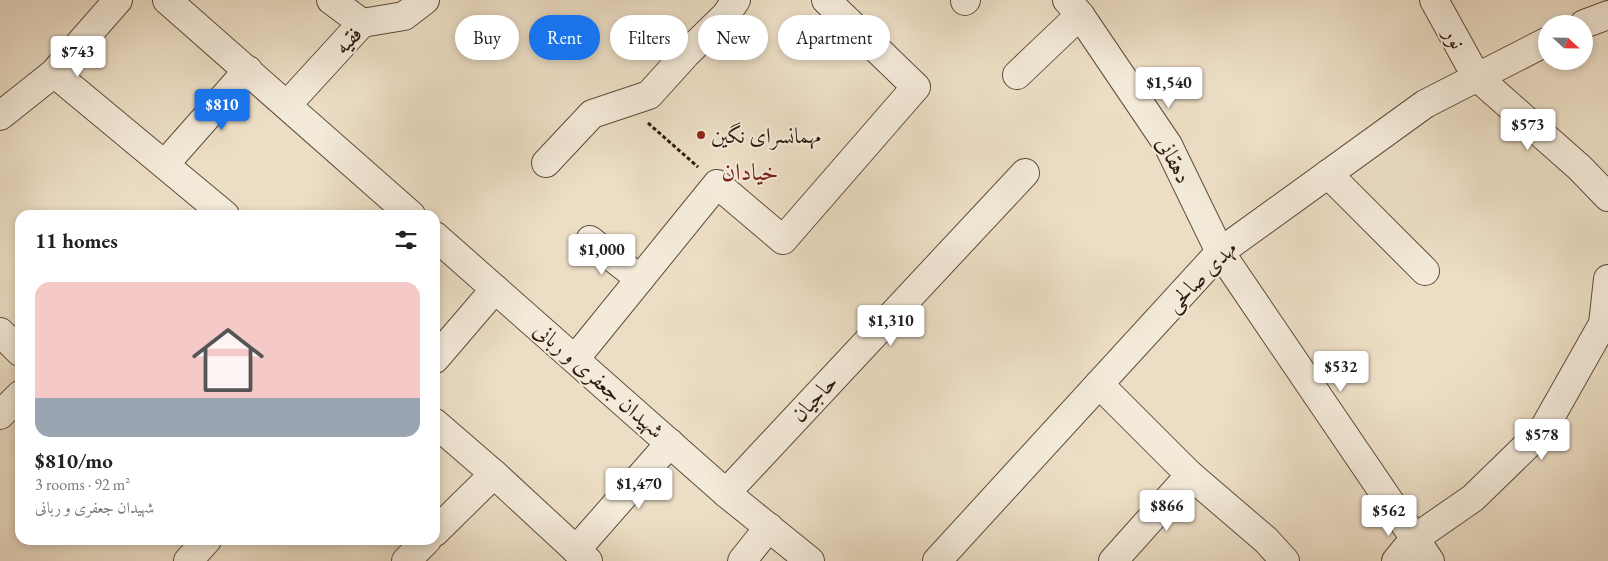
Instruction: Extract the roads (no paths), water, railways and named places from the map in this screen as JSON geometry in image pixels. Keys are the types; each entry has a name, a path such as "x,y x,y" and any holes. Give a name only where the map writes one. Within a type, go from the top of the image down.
{"street":[{"path":"0,116 54,73 118,0"},
{"path":"167,0 405,210"},
{"path":"331,0 362,23"},
{"name":"فقیه","path":"287,105 362,23 404,16 425,0"},
{"path":"546,163 592,114 649,95 686,54 726,15 736,0"},
{"path":"575,359 717,184 783,240 916,87 826,0"},
{"name":"نور","path":"1434,0 1476,76 1580,168 1608,197"},
{"path":"1017,75 1073,8"},
{"name":"دهقانی","path":"1073,8 1168,145 1220,252 1430,561"},
{"name":"مهدی صالحی","path":"937,561 1220,252 1426,104 1476,76 1538,46"},
{"path":"165,164 248,70"},
{"path":"54,73 165,164 211,210"},
{"name":"حاجیان","path":"726,493 1025,173"},
{"path":"1328,174 1425,271"},
{"name":"شهیدان جعفری و ربانی","path":"440,240 726,493 810,561"},
{"path":"590,240 640,279"},
{"path":"1396,561 1414,539 1473,498 1543,430 1605,326 1608,279"},
{"path":"440,353 495,290"},
{"path":"0,332 15,347"},
{"path":"1099,384 1190,474 1266,540 1285,561"},
{"path":"0,415 15,400"},
{"path":"440,427 582,555 670,443"},
{"path":"440,527 494,474"},
{"path":"1113,561 1190,474"},
{"path":"742,561 769,526"},
{"path":"188,561 202,545"},
{"path":"406,561 422,545"}],"place":[{"name":"مهمانسرای نگین","path":"701,135"}],"district":[{"name":"خیادان","path":"750,171"}]}
